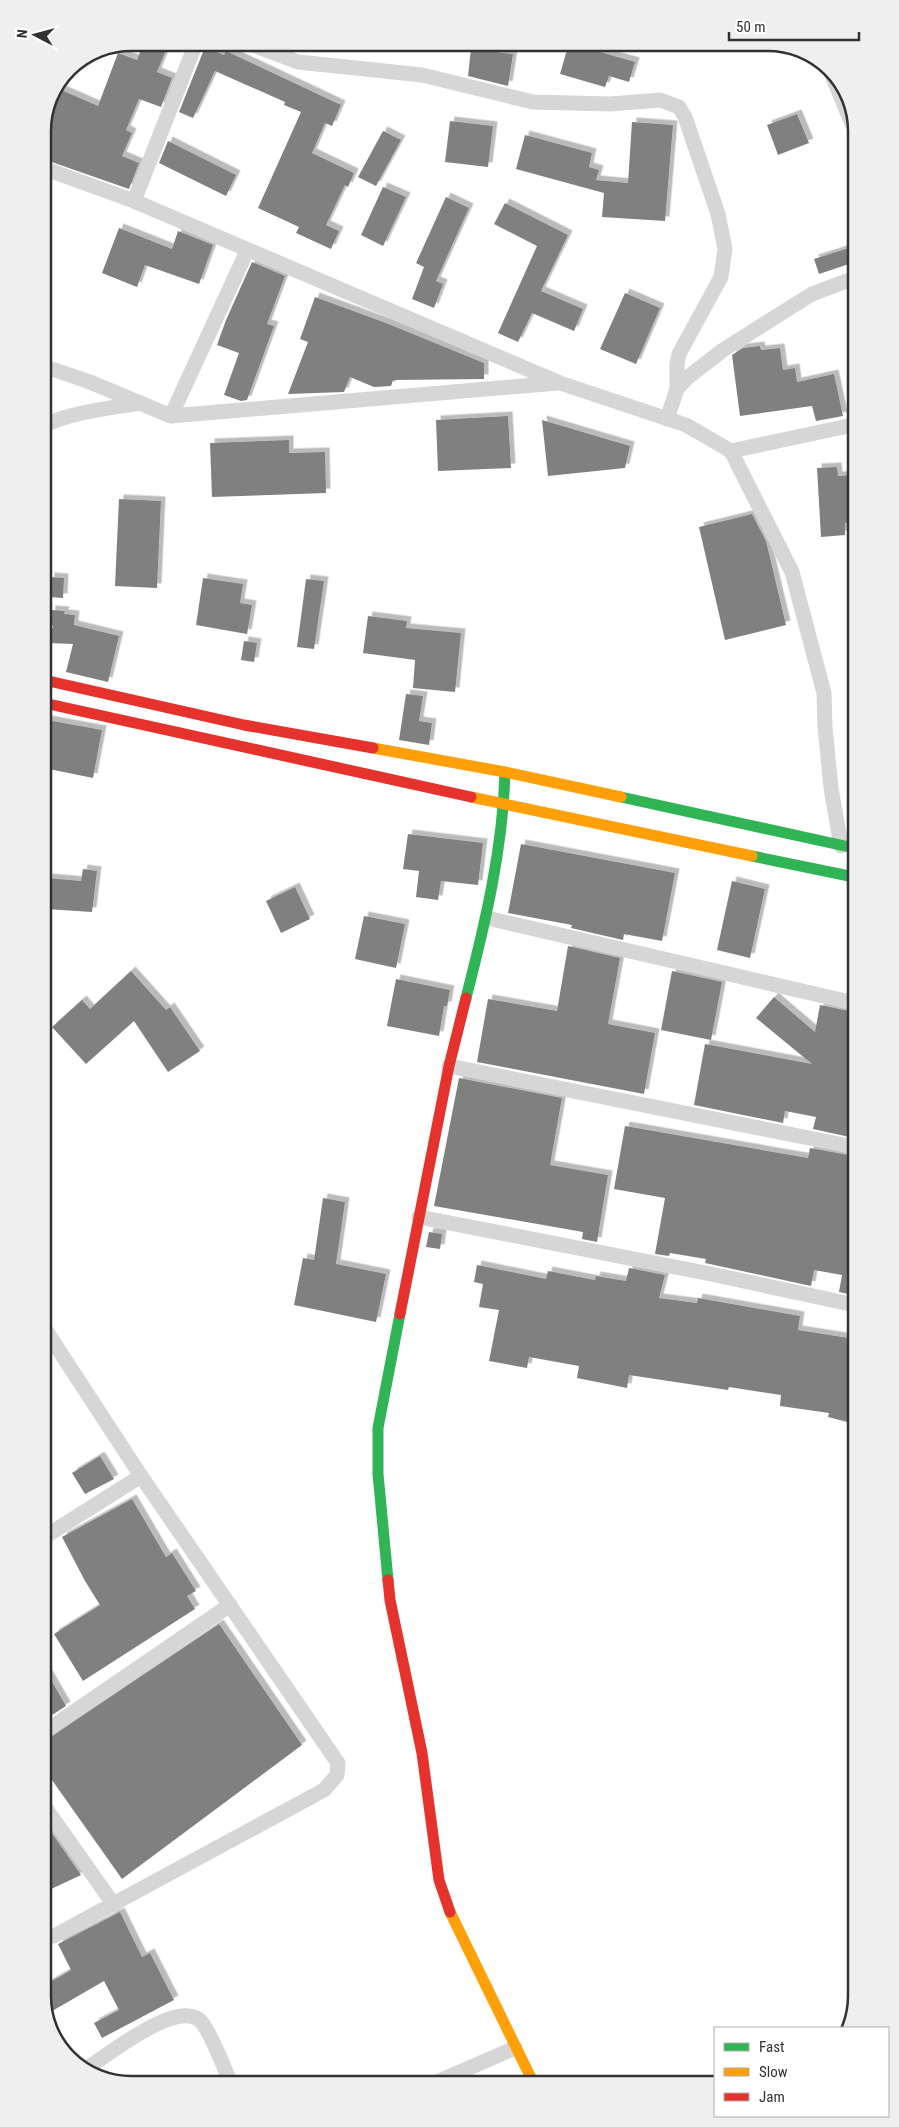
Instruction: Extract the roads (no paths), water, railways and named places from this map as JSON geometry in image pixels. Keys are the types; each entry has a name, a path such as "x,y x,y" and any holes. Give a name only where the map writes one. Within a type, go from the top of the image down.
{"main road":[{"path":"51,682 244,725 505,772 843,857"},
{"path":"51,705 504,804 843,857"},
{"path":"241,746 244,725"},
{"path":"505,772 504,804 486,918 449,1066 378,1428 378,1474 390,1600 422,1753 439,1880 453,1922 530,2076"}],"street":[{"path":"134,201 192,51"},
{"path":"270,51 298,62 422,76 533,102 612,104 660,100 679,107 685,117 718,214 725,249 721,277 679,354 677,364 678,389"},
{"path":"51,171 134,201 560,383 686,425 731,452 792,572 824,693 825,727 831,788 843,857"},
{"path":"171,416 247,250"},
{"path":"667,419 678,389 687,378 723,350 812,294 848,280"},
{"path":"51,369 171,416 560,383"},
{"path":"51,423 70,416 140,403"},
{"path":"731,452 848,426"},
{"path":"486,918 848,1003"},
{"path":"449,1066 848,1146"},
{"path":"420,1217 711,1274 848,1303"},
{"path":"51,1346 334,1754 338,1763 337,1775 324,1790 54,1936"},
{"path":"51,1533 141,1476"},
{"path":"51,1728 230,1605"},
{"path":"51,1816 114,1904"},
{"path":"92,2066 156,2024 175,2016 186,2015 202,2023 227,2076"},
{"path":"451,2076 515,2048"}]}
